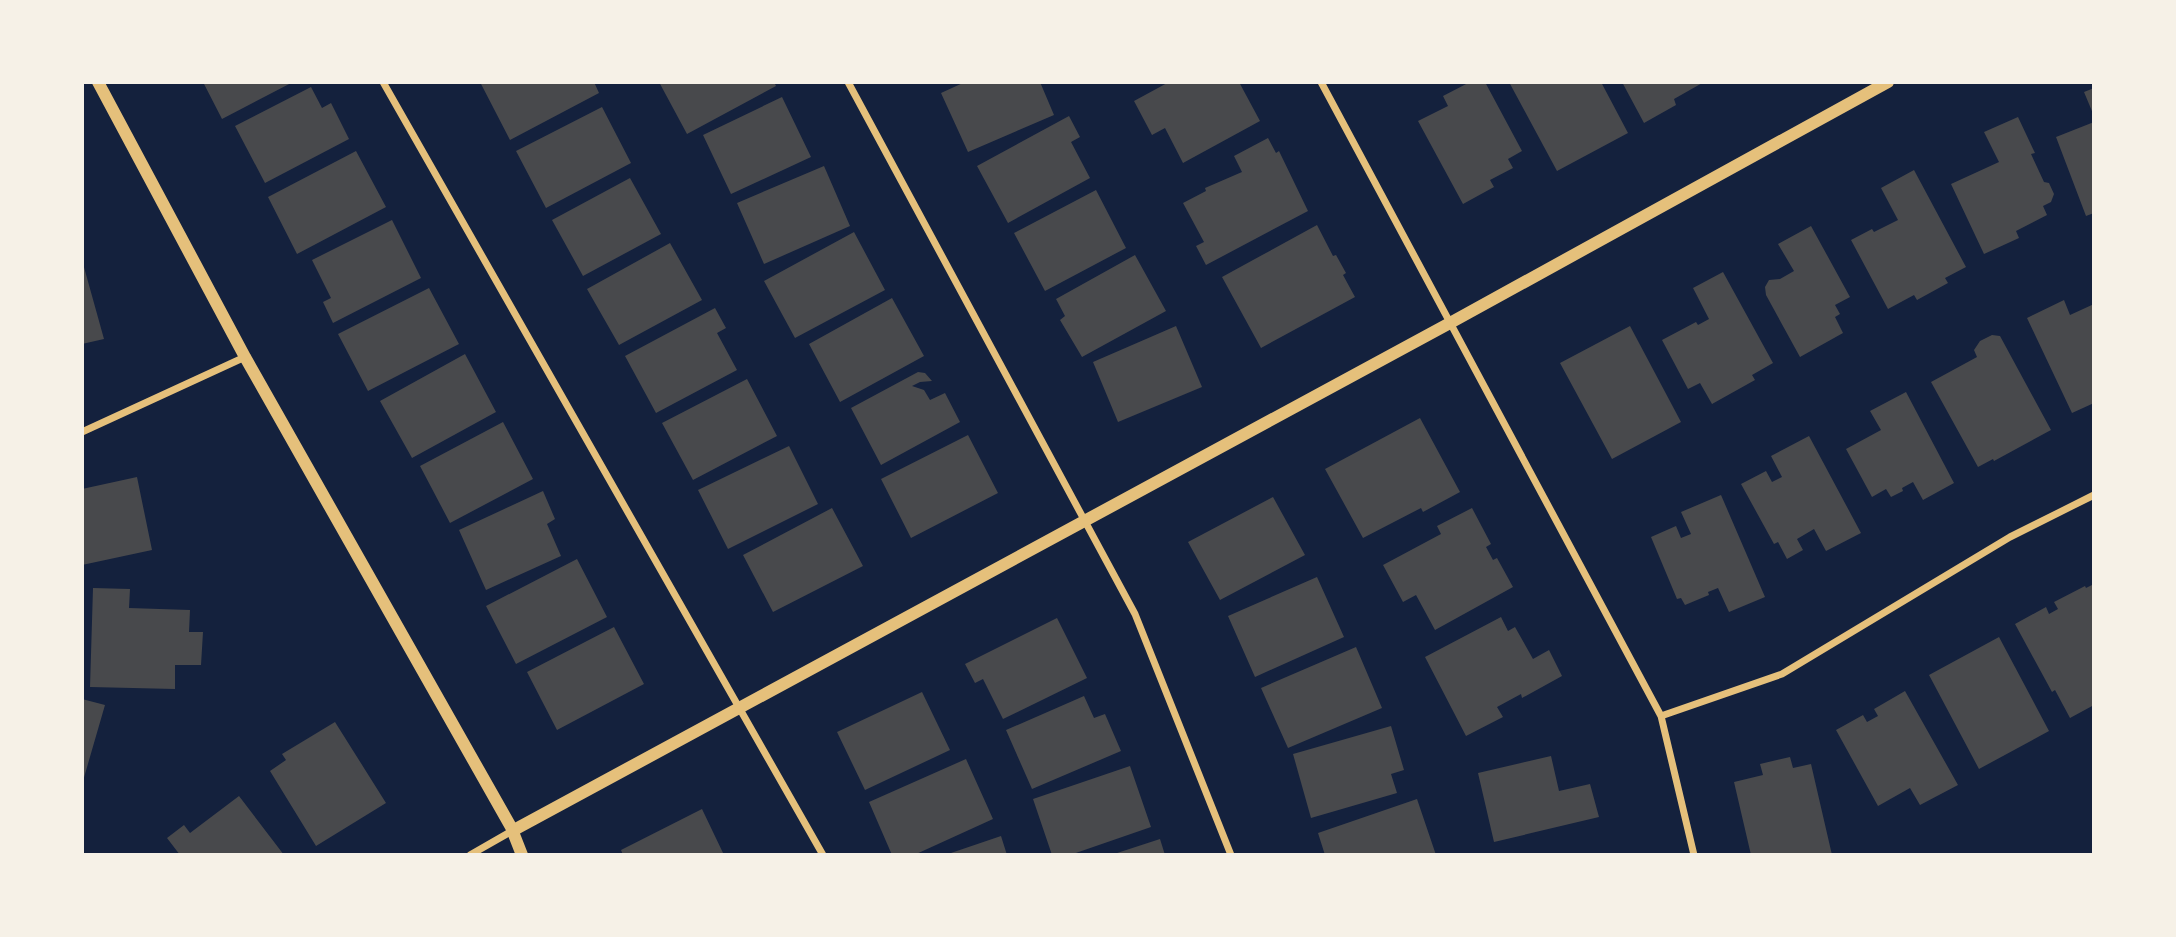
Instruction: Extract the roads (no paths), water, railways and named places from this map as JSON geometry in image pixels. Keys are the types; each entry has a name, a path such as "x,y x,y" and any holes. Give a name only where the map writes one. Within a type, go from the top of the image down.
{"street":[{"path":"98,82 245,357 523,855"},
{"path":"383,82 823,855"},
{"path":"848,82 1135,614 1231,855"},
{"path":"1321,82 1661,716 1694,855"},
{"path":"470,855 1888,82"},
{"path":"82,432 245,357"},
{"path":"1661,716 1782,674 2010,537 2094,495"}]}
